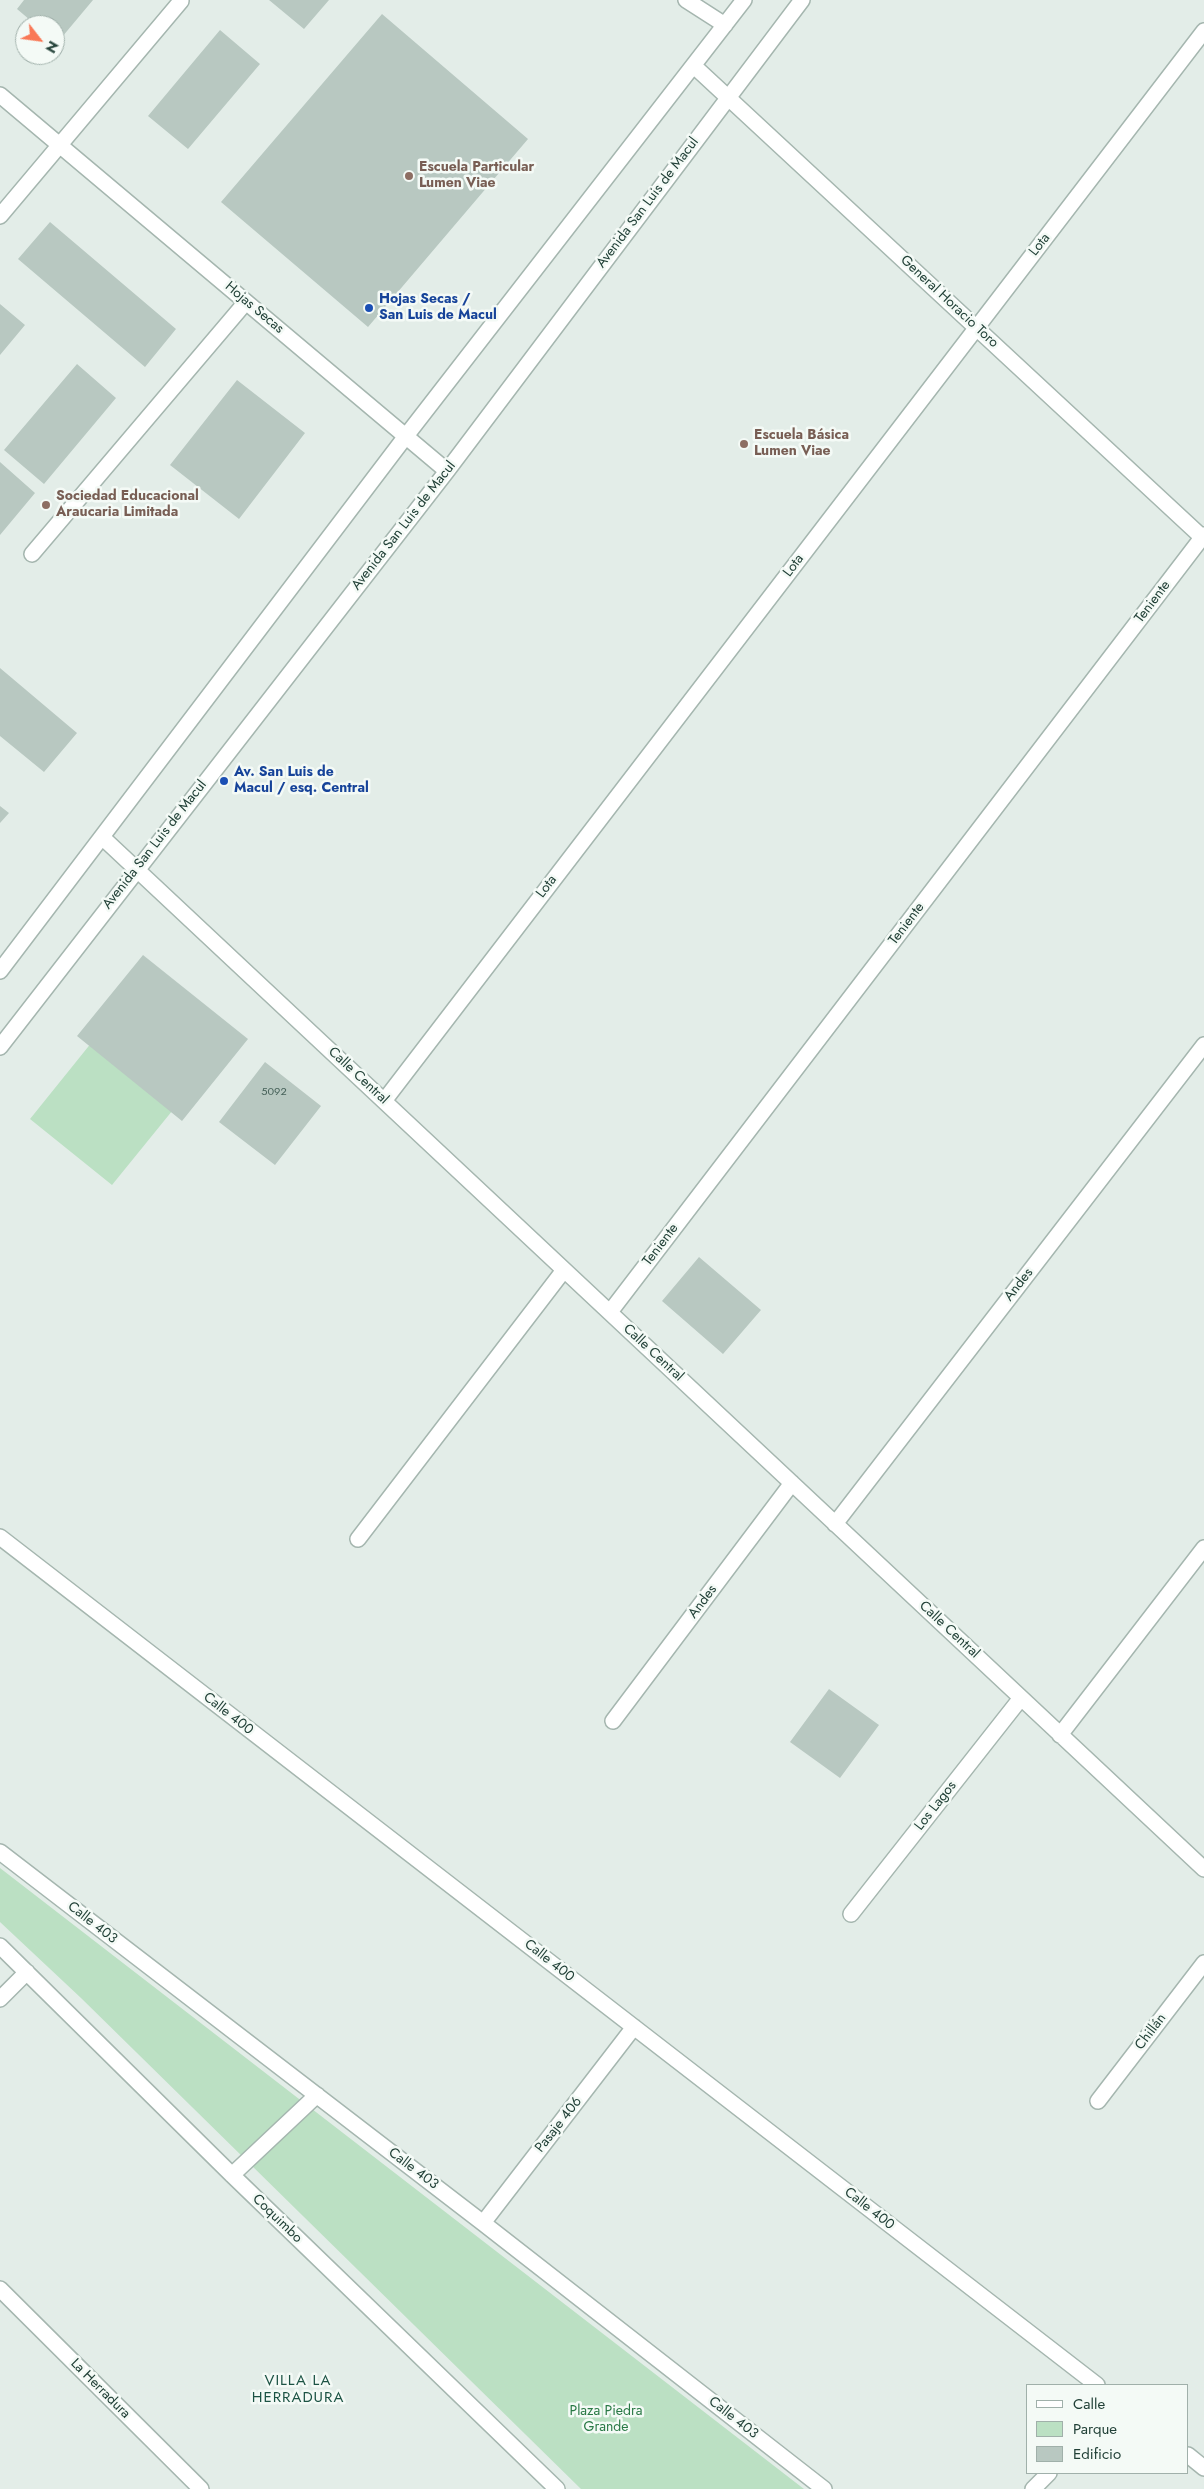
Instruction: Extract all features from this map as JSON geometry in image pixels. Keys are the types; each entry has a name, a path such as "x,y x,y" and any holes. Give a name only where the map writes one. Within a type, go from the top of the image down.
{"street":[{"path":"686,0 725,25"},
{"path":"0,971 406,436 744,0"},
{"name":"Avenida San Luis de Macul","path":"0,1047 136,869 447,472 802,0"},
{"path":"0,216 181,1"},
{"name":"Lota","path":"384,1100 1204,31"},
{"name":"General Horacio Toro","path":"694,66 1203,537"},
{"name":"Hojas Secas","path":"0,95 447,472"},
{"path":"32,554 246,302"},
{"name":"Teniente","path":"610,1312 1203,537"},
{"name":"Calle Central","path":"102,838 1204,1869"},
{"name":"Andes","path":"835,1524 1204,1045"},
{"path":"358,1539 564,1270"},
{"name":"Andes","path":"613,1721 792,1484"},
{"name":"Calle 400","path":"0,1537 1096,2384"},
{"path":"1060,1734 1204,1548"},
{"name":"Los Lagos","path":"851,1914 1021,1698"},
{"name":"Calle 403","path":"0,1852 484,2223 824,2489"},
{"name":"Coquimbo","path":"0,1946 232,2175 556,2489"},
{"name":"Chillán","path":"1098,2101 1204,1962"},
{"path":"0,1999 27,1972"},
{"name":"Pasaje 406","path":"484,2223 634,2027"},
{"path":"232,2175 316,2095"},
{"name":"La Herradura","path":"0,2288 201,2489"},
{"path":"1189,2456 1204,2468"},
{"path":"1033,2489 1048,2474"}],"green space":[{"path":"154,965 237,1031 112,1185 30,1119"},
{"name":"Plaza Piedra Grande","path":"0,1868 804,2489 581,2489 81,1998 0,1922"}],"building":[{"path":"24,0 93,0 65,33 65,15 24,15 17,9"},
{"path":"269,0 329,0 304,29"},
{"path":"382,14 528,139 368,327 221,202"},
{"path":"220,30 260,64 188,149 148,116"},
{"path":"50,222 176,329 145,367 18,259"},
{"path":"0,304 25,325 0,355"},
{"path":"77,364 116,398 44,484 4,450"},
{"path":"237,380 305,433 239,519 170,465"},
{"path":"0,462 35,493 0,535"},
{"path":"0,668 77,733 44,772 0,736"},
{"path":"0,806 9,813 0,823"},
{"path":"143,955 248,1039 182,1121 77,1036"},
{"path":"265,1062 321,1106 275,1165 219,1122"},
{"path":"699,1257 761,1310 723,1354 662,1301"},
{"path":"829,1689 879,1725 840,1778 790,1742"}],"place":[{"name":"Escuela Particular Lumen Viae","path":"409,176"},
{"name":"Hojas Secas / San Luis de Macul","path":"369,308"},
{"name":"Escuela Básica Lumen Viae","path":"744,444"},
{"name":"Sociedad Educacional Araucaria Limitada","path":"46,505"},
{"name":"Av. San Luis de Macul / esq. Central","path":"224,781"}],"district":[{"name":"VILLA LA HERRADURA","path":"298,2390"}]}
